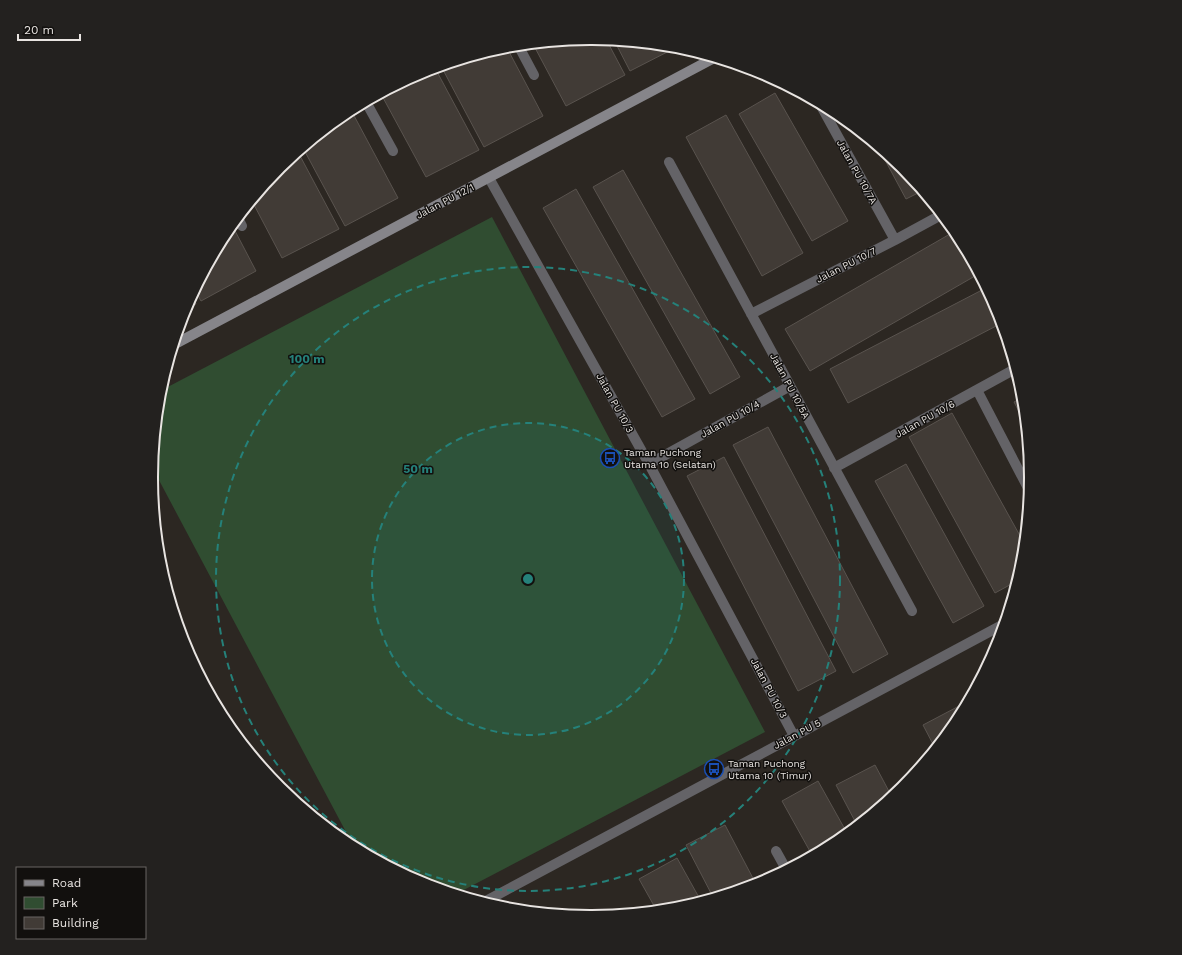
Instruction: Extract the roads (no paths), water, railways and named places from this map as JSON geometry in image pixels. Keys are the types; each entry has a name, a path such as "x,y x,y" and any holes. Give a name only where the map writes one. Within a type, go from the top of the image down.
{"street":[{"path":"521,51 534,75"},
{"name":"Jalan PU 12/1","path":"180,341 708,61"},
{"path":"369,107 393,152"},
{"name":"Jalan PU 10/7A","path":"826,115 894,240"},
{"name":"Jalan PU 10/5A","path":"669,162 912,611"},
{"name":"Jalan PU 10/3","path":"489,178 649,464 794,736"},
{"name":"Jalan PU 10/7","path":"751,314 937,217"},
{"name":"Jalan PU 10/6","path":"834,468 1010,372"},
{"name":"Jalan PU 10/4","path":"649,464 790,386"},
{"path":"977,390 1024,480"},
{"name":"Jalan PU 5","path":"491,898 997,628"},
{"path":"776,850 783,864"}],"place":[{"name":"Taman Puchong Utama 10 (Selatan)","path":"610,458"},
{"name":"Taman Puchong Utama 10 (Timur)","path":"714,769"}]}
